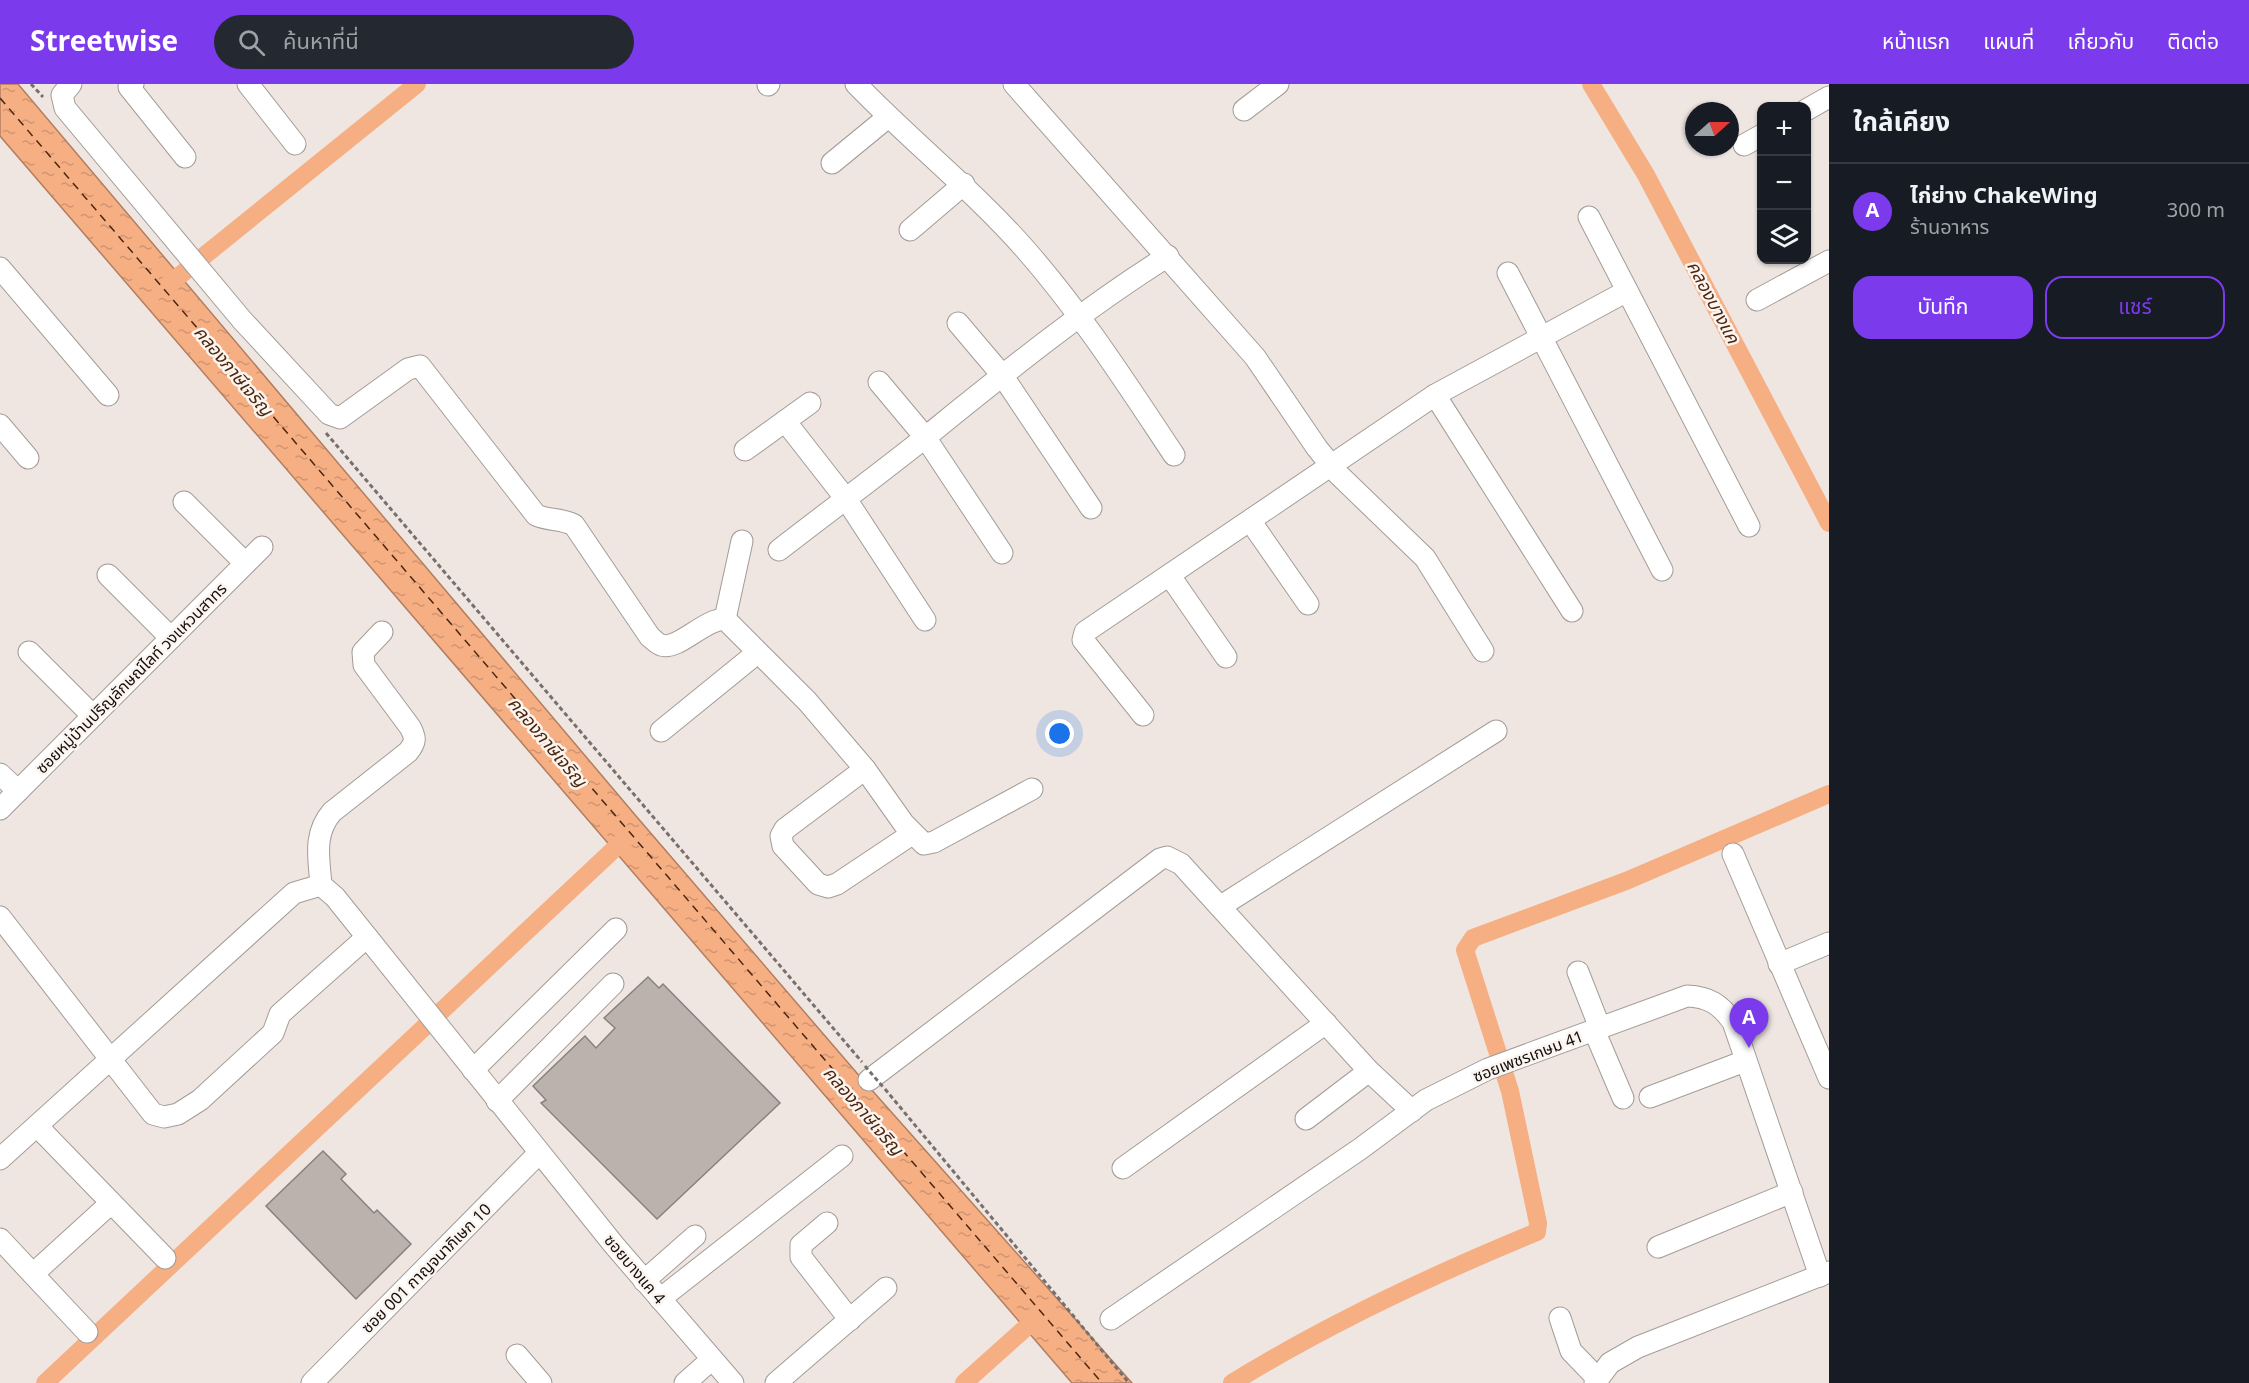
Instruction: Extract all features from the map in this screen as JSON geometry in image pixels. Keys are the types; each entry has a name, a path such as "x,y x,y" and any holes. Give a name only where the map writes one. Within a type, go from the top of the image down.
{"street":[{"path":"71,84 62,95 65,108 242,320 328,414 340,418 408,369 420,366 536,515 547,519 563,519 574,525 650,637 661,646 672,645 710,621 725,619"},
{"path":"133,84 129,87 186,157"},
{"path":"248,84 296,144"},
{"path":"856,84 888,117 964,184 1024,248 1080,314 1174,455"},
{"path":"1014,84 1255,357 1331,465 1425,558 1483,651"},
{"path":"1244,110 1278,84"},
{"path":"1811,107 1829,97"},
{"path":"832,163 888,117"},
{"path":"909,230 964,184"},
{"path":"1589,217 1749,526"},
{"path":"779,550 1080,314 1168,256"},
{"path":"1757,300 1829,261"},
{"path":"0,268 108,395"},
{"path":"1508,273 1662,570"},
{"path":"1143,715 1083,640 1085,632 1251,522 1435,395 1540,336 1627,291"},
{"path":"958,323 1002,375 1091,508"},
{"path":"879,382 925,437 1002,553"},
{"path":"1435,395 1572,611"},
{"path":"745,450 810,403"},
{"path":"785,421 846,499 925,620"},
{"path":"0,425 28,458"},
{"path":"184,502 245,563"},
{"path":"1251,522 1308,604"},
{"path":"725,619 742,541"},
{"name":"ซอยหมู่บ้านปริญลักษณ์ไลท์ วงแหวนสาทร","path":"0,809 262,547"},
{"path":"108,575 171,638"},
{"path":"1170,576 1226,657"},
{"path":"725,619 807,701 865,769 912,834 924,844 934,842 1032,789"},
{"path":"0,1159 294,893 310,886 321,885 318,843 323,823 332,812 408,752 414,744 415,736 410,727 364,665 363,652 382,632"},
{"path":"29,652 93,716"},
{"path":"661,731 757,653"},
{"path":"1221,906 1496,731"},
{"path":"865,769 785,829 782,836 783,846 818,884 828,887 837,884 912,834"},
{"path":"0,774 18,790"},
{"path":"1733,854 1779,964 1824,1054 1829,1078"},
{"path":"873,1078 1160,859 1167,857 1181,864 1369,1071 1412,1112"},
{"name":"ซอยบางแค 4","path":"321,885 335,897 442,1033 644,1281 733,1383"},
{"path":"0,917 108,1060 153,1114 164,1117 178,1113 200,1100 273,1033 280,1014 367,938"},
{"path":"472,1070 616,929"},
{"path":"1779,964 1829,943"},
{"path":"1578,972 1623,1098"},
{"path":"497,1101 613,984"},
{"name":"ซอยเพชรเกษม 41","path":"1111,1319 1412,1112 1426,1100 1488,1069 1686,996 1705,997 1721,1006 1733,1022 1791,1192 1825,1274 1638,1347 1610,1363 1596,1380"},
{"path":"1123,1168 1326,1023"},
{"path":"1650,1097 1745,1062"},
{"path":"1306,1119 1369,1071"},
{"path":"37,1126 165,1258"},
{"name":"ซอย 001 กาญจนาภิเษก 10","path":"312,1383 539,1153"},
{"path":"660,1299 842,1156"},
{"path":"1658,1247 1791,1192"},
{"path":"33,1274 111,1203"},
{"path":"827,1222 801,1245 801,1257 850,1320"},
{"path":"644,1281 695,1236"},
{"path":"0,1239 87,1332"},
{"path":"776,1383 886,1288"},
{"path":"1560,1318 1571,1351 1596,1380"},
{"path":"518,1356 541,1383"},
{"path":"685,1383 711,1360"}],"path":[{"path":"32,84 47,102"},
{"path":"320,425 1129,1383"}],"water":[{"name":"คลองภาษีเจริญ","path":"0,84 18,84 636,816 862,1079 1132,1383 1072,1383 0,136"}],"building":[{"path":"648,977 659,988 663,984 780,1103 657,1219 541,1103 546,1100 533,1086 585,1036 596,1048 615,1028 604,1018"},
{"path":"323,1151 346,1174 341,1179 374,1213 377,1210 411,1244 356,1299 266,1206"}],"waterway":[{"path":"163,289 417,84"},
{"name":"คลองบางแค","path":"1591,84 1646,175 1829,523"},
{"path":"1232,1383 1343,1320 1459,1265 1537,1232 1538,1223 1510,1091 1465,950 1473,938 1626,881 1829,794"},
{"path":"45,1383 627,837"},
{"path":"964,1383 1040,1315"}],"ferry route":[{"path":"0,98 1102,1383"}],"place":[{"name":"ไก่ย่าง ChakeWing","path":"1749,1048"}]}
